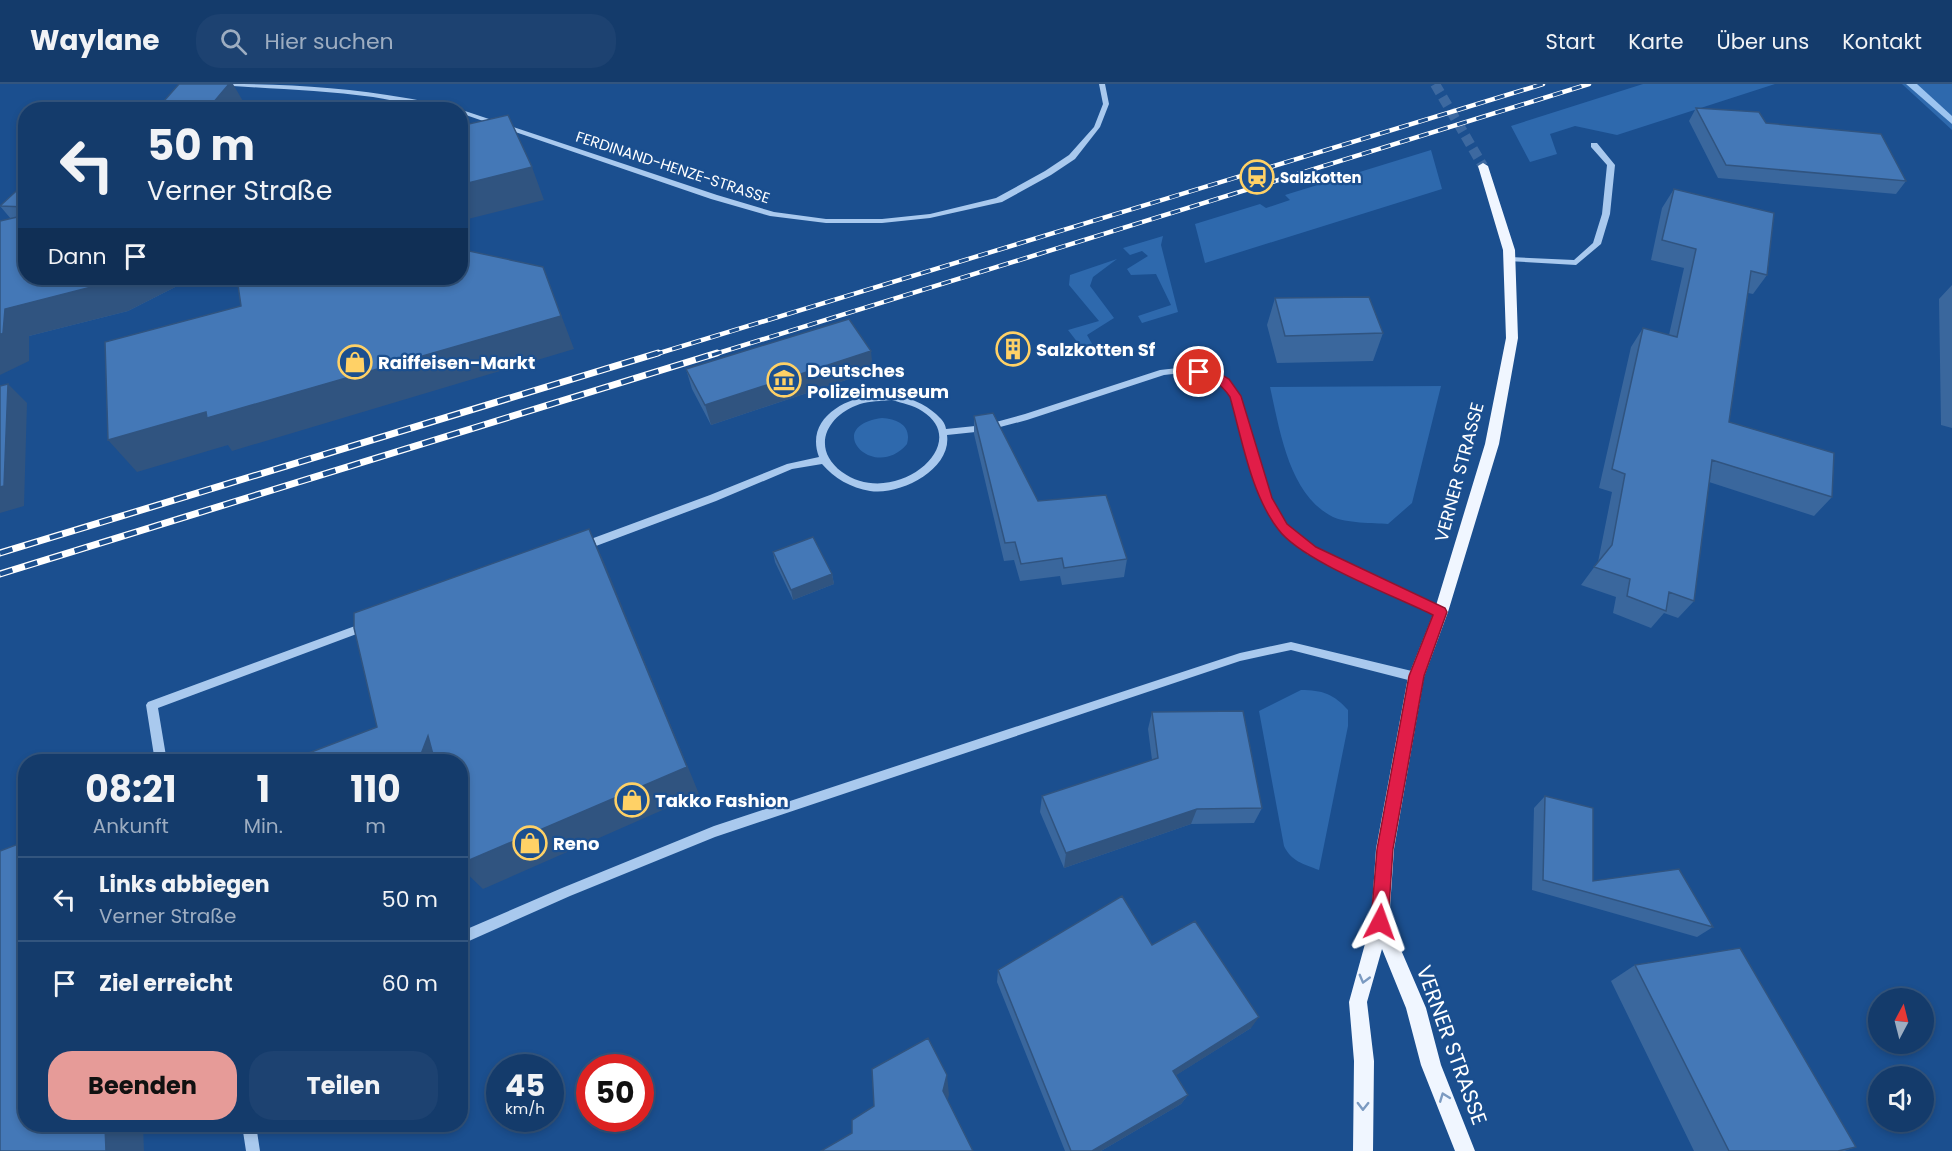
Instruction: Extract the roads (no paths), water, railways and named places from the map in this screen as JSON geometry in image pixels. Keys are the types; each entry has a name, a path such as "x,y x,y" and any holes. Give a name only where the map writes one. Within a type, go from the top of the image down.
{"main road":[{"name":"VERNER STRASSE","path":"1363,1151 1364,1061 1358,1002 1380,922 1385,849 1416,676 1441,612 1494,434 1512,338 1509,250 1483,166"},
{"name":"VERNER STRASSE","path":"1380,922 1416,1008 1431,1065 1465,1151"}],"street":[{"path":"233,84 331,90 397,97 419,102"},
{"name":"FERDINAND-HENZE-STRASSE","path":"468,114 714,197 773,214 826,221 882,221 930,216 999,200 1048,173 1072,157 1097,127 1106,104 1102,84"},
{"path":"1510,259 1576,262 1597,244 1606,214 1611,165 1594,145"},
{"path":"944,432 985,428 1027,417 1163,372 1187,370 1211,374 1225,381 1236,396 1266,499 1283,527 1311,551 1441,612"},
{"path":"892,397 911,401 926,409 938,420 944,432 944,446 938,460 926,472 909,481 889,486 868,486 849,482 833,472 823,460 819,447 820,433 828,421 848,406 873,398 892,397"},
{"path":"575,549 713,498 790,466 823,460"},
{"path":"160,754 152,705 375,623"},
{"path":"468,935 566,892 714,832 1240,657 1291,646 1416,676"},
{"path":"250,1132 253,1151"}],"waterway":[{"path":"1911,84 1952,121"}],"tunnel":[{"path":"1435,84 1483,166"}],"railway":[{"path":"653,355 1543,84"},
{"path":"712,355 1589,84"},
{"path":"0,553 658,353"},
{"path":"0,574 717,353"}],"place":[{"name":"Salzkotten","path":"1257,177"},
{"name":"Salzkotten Sf","path":"1013,349"},
{"name":"Raiffeisen-Markt","path":"355,362"},
{"name":"Deutsches Polizeimuseum","path":"784,380"},
{"name":"Takko Fashion","path":"632,800"},
{"name":"Reno","path":"530,843"}]}
